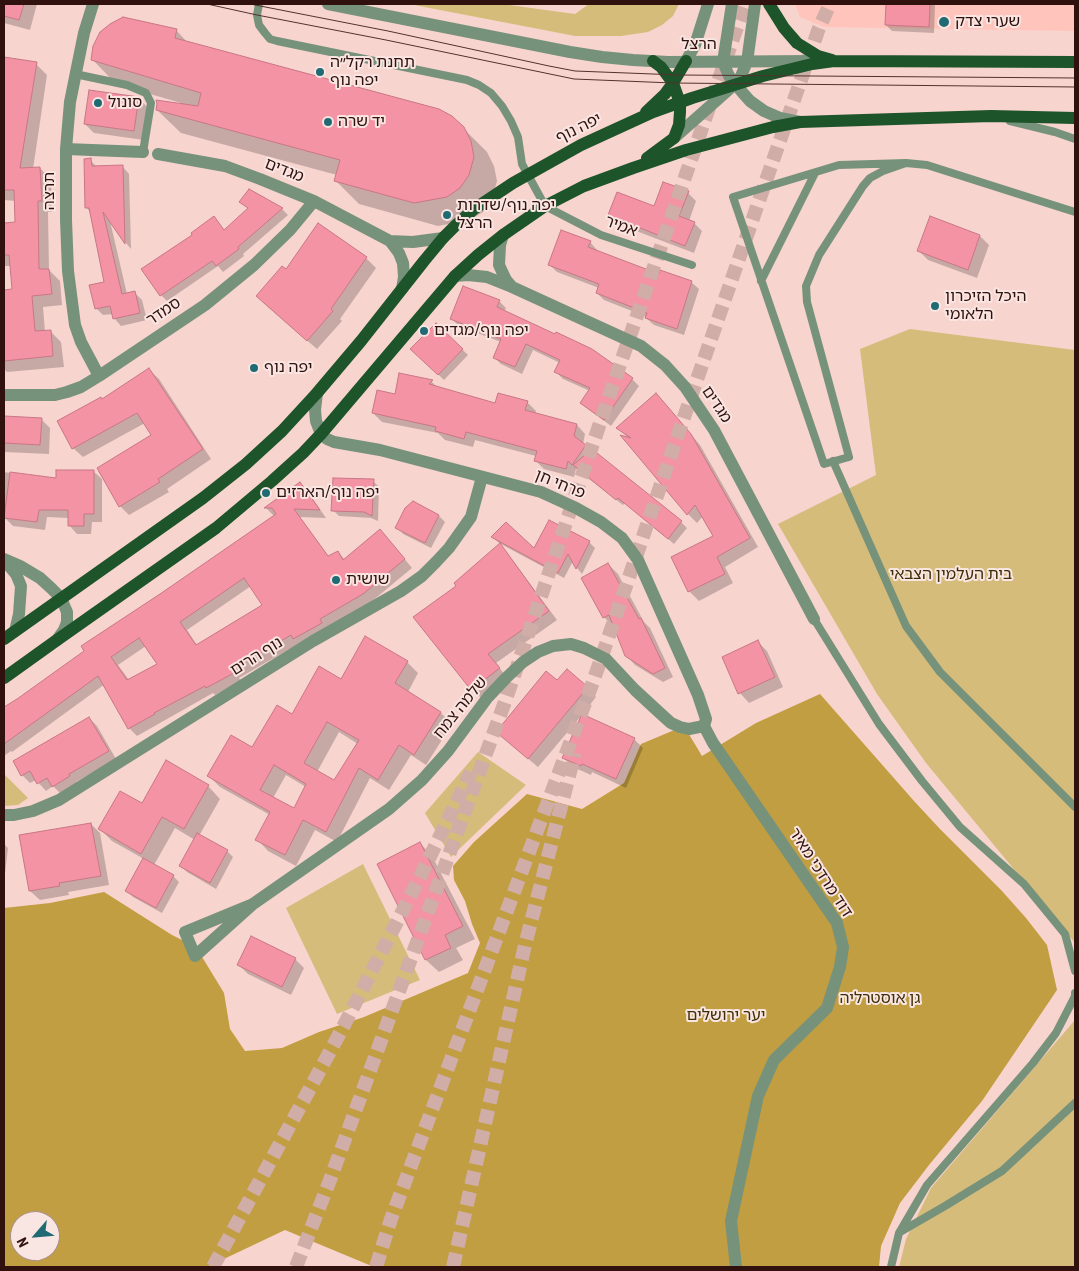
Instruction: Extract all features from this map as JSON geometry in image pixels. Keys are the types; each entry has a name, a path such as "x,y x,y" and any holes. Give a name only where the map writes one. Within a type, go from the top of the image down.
{"main road":[{"path":"769,4 784,28 797,43 818,56 834,61"},
{"path":"633,168 674,138 678,125 680,103 673,83 661,67 653,61"},
{"name":"יפה נוף","path":"4,639 203,498 246,464 317,393 443,238 474,209 527,174 581,145 639,118 735,84 788,69 834,61"},
{"name":"הרצל","path":"834,61 1075,62"},
{"path":"639,118 652,107 673,83 686,62"},
{"path":"4,678 216,528 278,476 321,434 455,276 503,235 545,206 584,186 686,150 736,136 800,122 992,116 1075,118"}],"street":[{"name":"תרצה","path":"93,4 84,34 70,102 66,149 66,220 68,271 75,325 81,342 99,376"},
{"name":"הרצל","path":"328,4 570,52 610,58 686,62 834,61"},
{"path":"686,62 708,4"},
{"path":"732,4 723,62 729,76 750,101 764,111 780,118 800,122"},
{"path":"674,138 735,84 741,76 747,62 755,4"},
{"path":"66,149 143,152"},
{"name":"מגדים","path":"158,154 225,166 260,179 314,201 390,241 412,242 443,238"},
{"name":"סמדר","path":"4,394 56,395 81,386 99,376 205,304 254,265 290,230 314,201"},
{"path":"503,235 500,245 499,265 506,280 512,287"},
{"path":"390,241 399,253 403,263 404,277 402,289"},
{"name":"מגדים","path":"455,276 487,277 512,287 641,346 665,365 685,387 714,430 814,619"},
{"path":"317,393 316,421 321,434"},
{"name":"פרחי חן","path":"321,434 334,442 380,450 541,492 601,522 622,538 638,560 694,686 704,711 706,719 704,726"},
{"name":"נוף הרים","path":"4,815 34,812 59,800 313,641 401,591 422,576 449,548 471,517 482,477"},
{"path":"4,559 40,578 61,598 67,612 67,622 57,640"},
{"path":"4,559 16,574 21,586 20,614 15,631"},
{"name":"שלמה צמח","path":"253,904 185,932 195,956 253,904 389,810 422,780 448,751 488,697 506,678 523,662 538,652 553,646 571,644 606,659 635,690 671,723 688,729 704,726"},
{"name":"דוד מרדכי מאיר","path":"704,726 713,743 837,924 843,947 840,967 827,1008 774,1060 758,1096 730,1221 736,1267"}],"lane":[{"path":"258,4 257,15 259,25 265,34 277,41 467,80 491,93 511,121 518,137 522,164 545,206"},
{"path":"75,74 127,85 146,93 151,103 143,152"},
{"path":"992,116 1075,139"},
{"path":"906,163 883,171 870,178 863,186 819,255 806,286 807,302 849,457 824,464 733,197 839,165 906,163 927,164 1075,212"},
{"path":"761,281 815,173"},
{"name":"אמיר","path":"545,206 602,235 692,265"},
{"path":"833,461 906,626 940,672 1075,808"},
{"path":"814,619 879,724 922,781 960,827 1024,884 1065,934 1075,971"},
{"path":"891,1267 899,1233 927,1185 1056,1033 1075,993"},
{"path":"899,1233 1002,1171 1075,1102"}],"shaded area":[{"name":"שערי צדק","path":"795,4 1075,4 1075,31 824,27 800,17"}],"green space":[{"path":"409,4 502,4 575,14 589,4 679,4 673,16 662,25 648,32 621,36 575,36"},
{"name":"בית העלמין הצבאי","path":"910,329 1075,350 1075,943 926,763 877,694 778,524 876,475 860,349"},
{"name":"יער ירושלים","path":"820,694 914,801 1002,891 1047,945 1057,990 982,1101 900,1203 881,1246 879,1267 374,1267 285,1230 207,1267 4,1267 4,908 50,903 104,892 172,935 196,947 224,993 230,1029 245,1051 282,1048 319,1032 364,1017 468,973 480,943 465,901 454,880 453,866 474,842 527,794 582,809 624,783 641,744 684,726 702,756 756,723"},
{"path":"478,752 526,785 451,857 425,813"},
{"path":"4,774 28,798 18,805 4,806"},
{"path":"363,864 420,980 337,1014 286,908"},
{"path":"1075,1020 1075,1267 899,1267 906,1239 931,1188"}],"building":[{"path":"4,4 24,4 19,20 4,16"},
{"path":"886,4 930,4 929,27 885,25"},
{"name":"יד שרה","path":"123,17 177,29 175,38 439,109 452,116 464,127 471,141 474,157 469,175 460,188 447,197 414,203 334,181 340,160 156,110 156,100 198,106 201,93 91,60 93,46 100,32"},
{"path":"4,57 37,62 20,168 40,167 42,201 38,201 39,269 49,269 52,294 32,296 35,331 51,330 53,356 4,361 4,290 12,289 9,255 4,255 4,223 15,222 14,190 4,190"},
{"path":"89,90 139,97 134,131 84,124"},
{"path":"91,158 92,166 123,165 125,244 103,212 122,294 135,291 140,313 113,319 110,306 95,309 89,285 104,282 89,208 85,208 84,159"},
{"path":"663,182 689,191 679,216 695,222 685,246 608,215 617,192 654,206"},
{"path":"249,189 283,208 238,247 239,249 216,266 212,261 160,296 141,269 192,235 191,233 214,216 224,230 248,208 239,202"},
{"path":"930,216 980,235 968,270 917,251"},
{"path":"318,223 367,257 331,309 333,311 307,341 256,296 282,266 286,269"},
{"path":"561,230 591,241 588,247 659,274 660,270 692,281 677,329 645,318 647,313 596,293 599,284 548,265"},
{"path":"463,286 500,300 497,307 592,349 633,378 604,420 580,403 590,388 554,372 560,360 526,344 515,367 493,358 501,339 450,319"},
{"path":"436,323 463,349 438,375 410,349"},
{"path":"149,368 203,449 158,479 160,482 119,507 97,468 151,435 137,413 72,449 57,421 101,397 102,399"},
{"path":"399,373 433,380 429,384 495,403 498,393 528,401 525,410 577,424 574,436 586,445 572,465 568,461 566,469 534,461 537,451 466,432 464,439 435,431 436,427 372,413 377,390 395,394"},
{"path":"656,393 691,434 750,538 717,557 725,574 688,592 671,557 713,536 695,505 687,515 620,435 631,438 616,428"},
{"path":"4,416 42,418 40,445 4,443"},
{"path":"592,449 682,521 668,539 618,498 616,500 573,465"},
{"path":"56,470 94,470 94,514 84,514 84,526 68,526 68,510 39,510 37,522 4,518 10,472 56,478"},
{"path":"333,478 374,479 372,516 364,512 331,511"},
{"path":"300,482 320,510 294,509 328,556 338,551 343,560 380,529 405,559 363,594 320,619 322,623 293,639 291,635 232,669 234,673 206,688 205,686 128,729 98,676 4,744 4,707 84,651 81,646 276,514 272,508 264,508","holes":["244,578 262,605 196,645 180,622","139,638 157,664 127,680 111,657"]},
{"path":"413,501 439,515 425,543 395,528 405,508"},
{"path":"549,520 590,541 576,569 568,554 558,573 491,537 506,522 534,548"},
{"path":"500,543 549,611 488,654 500,668 471,690 413,617 456,586 454,583"},
{"path":"608,563 639,619 641,618 665,668 653,674 625,656 609,615 603,618 581,578"},
{"path":"365,636 408,661 395,683 441,712 414,755 399,745 378,780 359,768 326,832 303,820 285,855 255,840 270,812 207,776 231,735 252,747 277,705 292,714 319,666 341,679","holes":["327,722 359,740 334,780 304,763","274,765 306,784 294,808 260,790"]},
{"path":"758,640 775,677 738,694 722,657"},
{"path":"567,669 588,687 528,759 496,732 546,671 557,680"},
{"path":"582,714 635,738 616,779 582,764 581,766 562,758"},
{"path":"89,717 109,751 69,774 70,776 52,787 47,778 37,784 30,771 21,776 13,761"},
{"path":"166,760 209,785 184,829 162,817 141,854 98,829 120,791 142,803"},
{"path":"91,823 101,876 59,883 60,886 29,891 19,835"},
{"path":"197,833 228,850 210,883 179,866"},
{"path":"420,842 463,926 445,935 451,948 425,960 377,864"},
{"path":"143,858 174,875 156,908 125,891"},
{"path":"251,936 296,958 282,987 237,965"}],"tunnel":[{"path":"296,1267 330,1180 506,699 745,4"},
{"path":"376,1267 391,1219 593,682 819,28 830,4"},
{"path":"453,1267 525,945 575,753"},
{"path":"213,1267 340,1033 421,875 471,772"}],"tram line":[{"path":"207,4 574,79 673,83 1075,87"},
{"path":"250,4 575,71 679,75 1075,78"}],"place":[{"name":"שערי צדק","path":"944,22"},
{"name":"תחנת רקל״ה יפה נוף","path":"320,72"},
{"name":"סונול","path":"98,103"},
{"name":"יד שרה","path":"328,122"},
{"name":"יפה נוף/שדרות הרצל","path":"447,215"},
{"name":"היכל הזיכרון הלאומי","path":"935,306"},
{"name":"יפה נוף/מגדים","path":"424,331"},
{"name":"יפה נוף","path":"254,368"},
{"name":"יפה נוף/הארזים","path":"266,493"},
{"name":"שושית","path":"336,580"}],"park label":[{"name":"גן אוסטרליה","path":"880,999"}]}
